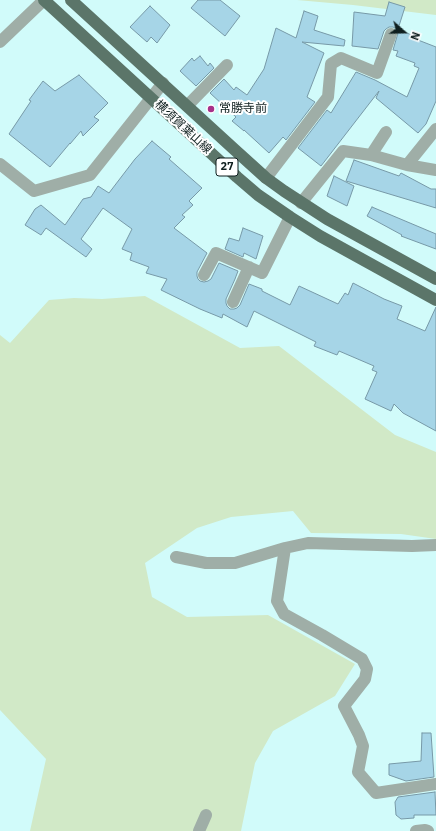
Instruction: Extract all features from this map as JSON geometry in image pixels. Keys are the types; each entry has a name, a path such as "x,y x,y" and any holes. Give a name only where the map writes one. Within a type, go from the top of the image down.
{"main road":[{"name":"横須賀葉山線","path":"44,0 237,177 258,194 320,236 436,300"},
{"name":"横須賀葉山線","path":"71,0 266,178 301,203 327,219 436,278"}],"street":[{"path":"0,42 44,0"},
{"path":"266,178 328,97 331,64 341,58 376,73 391,34"},
{"path":"187,106 227,65"},
{"path":"0,164 34,191 90,175 163,84"},
{"path":"407,165 436,129"},
{"path":"371,155 386,132"},
{"path":"301,203 343,151 371,155 407,165 436,170"},
{"path":"204,275 216,253 262,273 290,217"},
{"path":"233,302 249,267"},
{"path":"176,557 206,563 235,563 285,548 308,543 412,546 436,544"},
{"path":"285,548 277,601 284,614 362,659 367,669 365,679 344,706 363,746 358,772 376,793 436,784"},
{"path":"199,831 206,815"},
{"path":"416,831 428,831"}],"green space":[{"path":"297,0 436,0 436,15 353,5"},
{"path":"145,296 240,348 279,346 395,435 436,452 436,539 401,534 311,533 293,511 231,517 197,528 145,563 152,597 187,617 268,615 355,664 335,696 273,731 255,763 241,831 30,831 46,759 0,710 0,335 10,343 49,300 74,298 102,299"}],"building":[{"path":"198,0 220,0 240,16 225,36 191,8"},
{"path":"389,2 405,7 398,29 418,38 418,40 436,47 436,101 426,124 418,133 376,98 379,91 321,166 298,148 327,110 331,113 356,72 407,97 419,68 414,66 415,63 396,56 398,51 393,50 398,33 397,29 389,27 384,31 378,49 352,46 354,12 385,16"},
{"path":"150,6 170,25 157,43 151,37 147,42 130,27"},
{"path":"304,11 318,16 314,30 345,40 344,46 302,42 324,53 307,97 315,102 286,140 283,137 269,153 232,121 236,117 210,93 224,79 234,90 236,87 247,95 264,69 276,28 296,38"},
{"path":"200,56 208,66 210,63 214,68 196,86 180,71 192,58 194,61"},
{"path":"79,75 108,103 94,117 99,120 83,136 81,131 50,167 9,134 31,101 29,100 43,81 55,91"},
{"path":"152,141 171,157 169,159 202,188 189,201 193,205 182,215 185,217 174,228 207,253 197,272 198,279 200,281 204,282 211,279 219,263 238,271 226,299 227,306 230,309 237,308 240,305 249,284 262,289 262,291 290,305 299,286 338,304 345,293 348,295 353,283 384,299 402,306 397,319 425,331 436,307 436,431 403,413 394,404 391,411 365,399 377,372 372,370 374,366 339,351 337,355 314,346 316,342 254,311 247,327 223,314 222,318 161,290 167,279 146,273 149,267 130,260 132,253 122,249 132,229 103,208 81,239 92,249 86,257 46,228 41,235 25,225 35,209 41,205 65,225 83,199 91,197 98,186 109,193 135,159"},
{"path":"354,160 399,176 401,173 431,189 436,189 436,208 346,181"},
{"path":"334,176 354,186 347,206 327,196"},
{"path":"372,207 436,234 436,249 401,236 402,235 367,216"},
{"path":"243,228 263,236 256,259 244,253 243,257 225,249 229,238 239,241"},
{"path":"422,733 431,733 434,777 406,781 389,775 389,764 421,761"},
{"path":"435,792 436,815 414,815 414,818 401,819 396,815 395,802 398,797"}],"place":[{"name":"常勝寺前","path":"211,109"}]}
